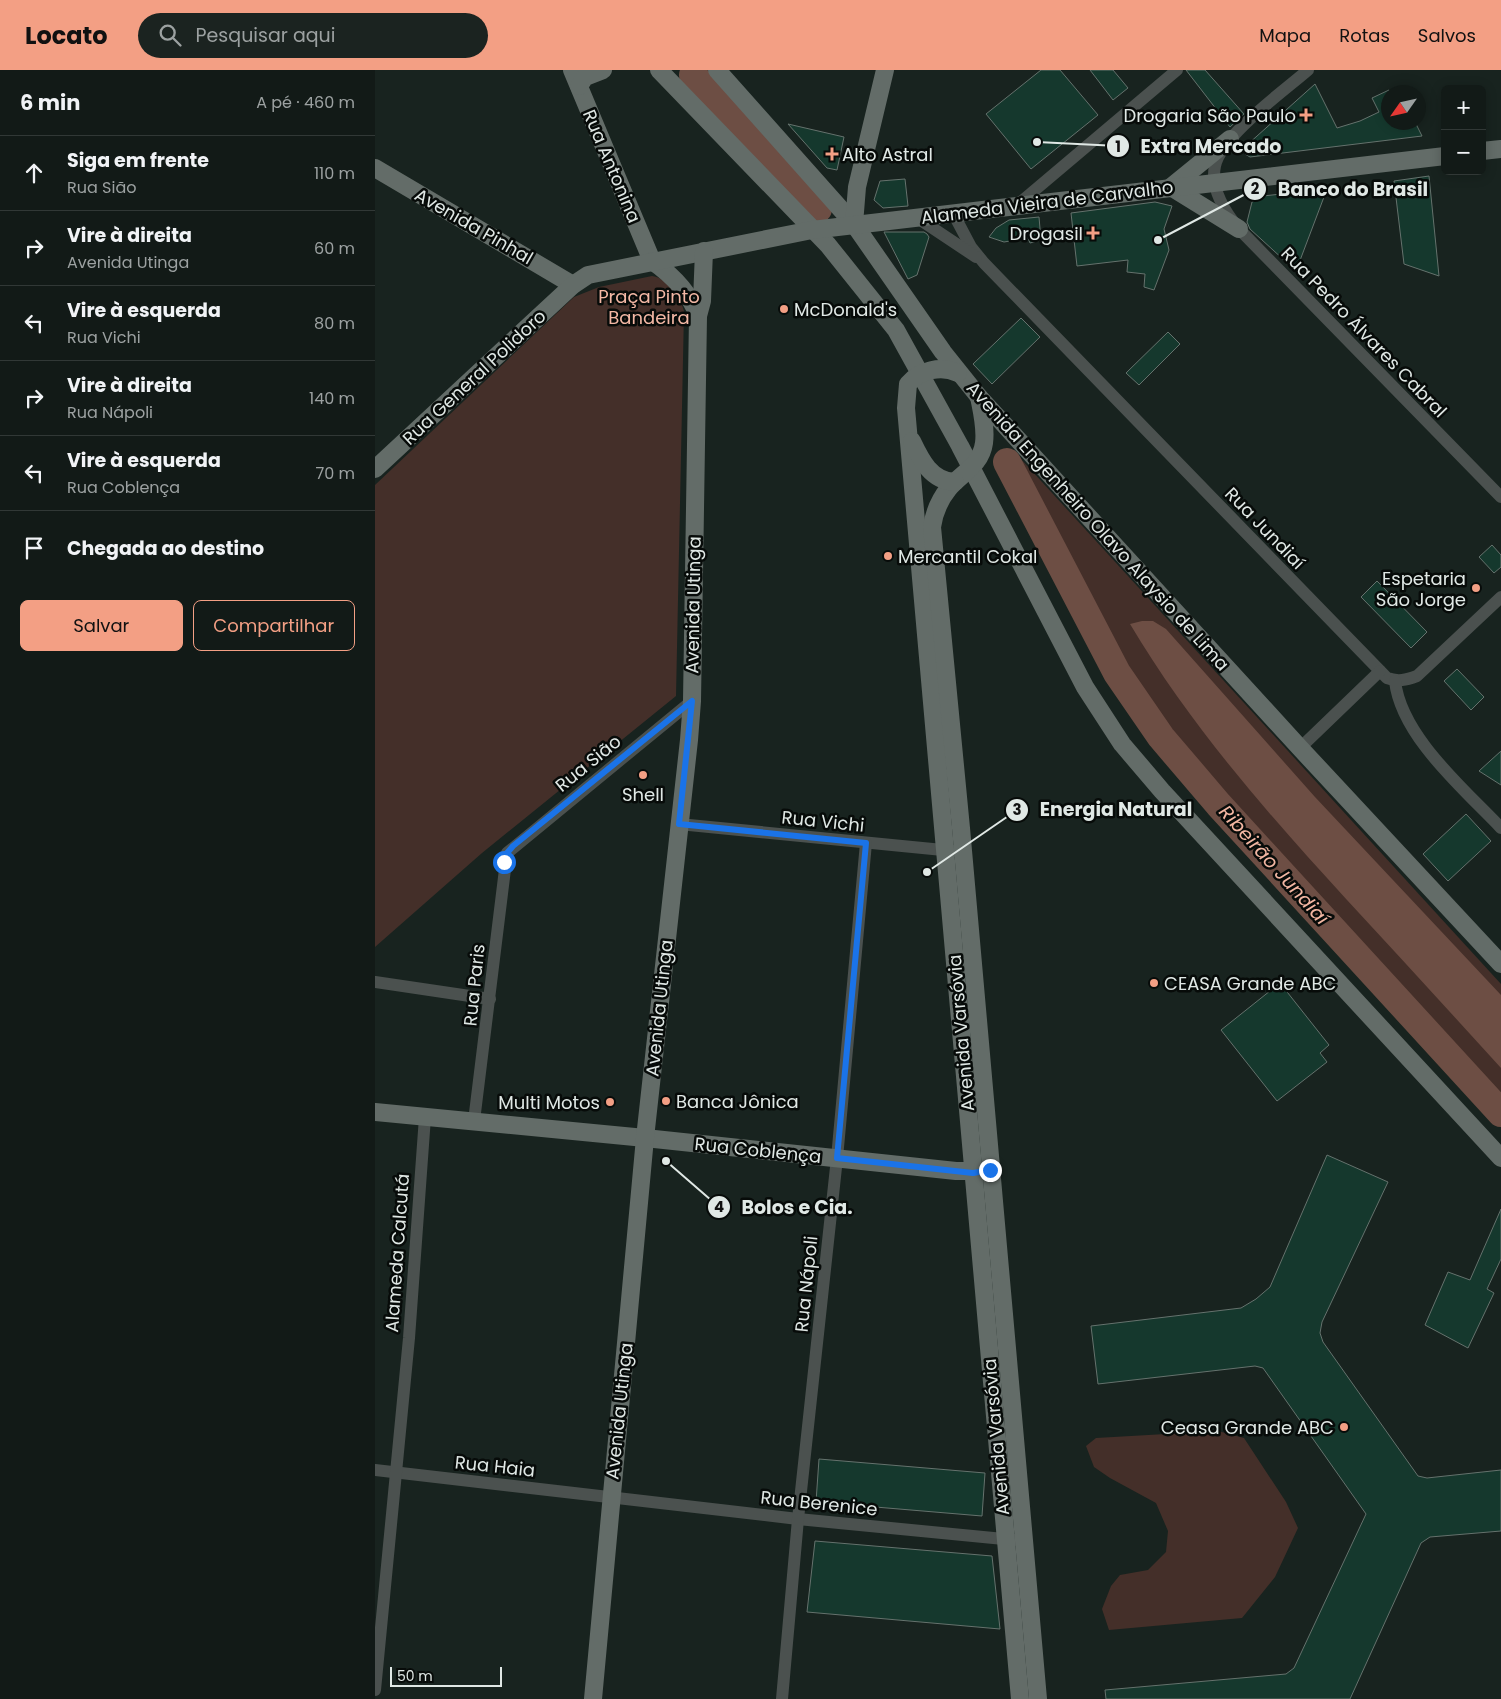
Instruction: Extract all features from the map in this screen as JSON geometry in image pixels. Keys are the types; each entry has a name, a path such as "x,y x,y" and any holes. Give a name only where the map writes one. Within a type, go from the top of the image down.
{"main road":[{"name":"Rua Antonina","path":"572,70 652,261"},
{"path":"579,86 585,77 603,70"},
{"path":"659,70 812,230 845,266 891,323 921,373 1085,687 1122,744 1501,1158"},
{"name":"Avenida Engenheiro Olavo Alaysio de Lima","path":"717,70 854,224 958,373 979,397 1300,748 1501,964"},
{"path":"854,224 857,187 885,70"},
{"path":"1230,139 1171,187 1239,229"},
{"path":"1486,151 1501,149"},
{"name":"Alameda Vieira de Carvalho","path":"652,261 812,230 854,224 1441,156"},
{"name":"Avenida Pinhal","path":"375,168 573,285"},
{"name":"Avenida Utinga","path":"593,1699 610,1497 645,1138 692,701 698,316 702,302 704,251"},
{"path":"573,285 588,275 652,261"},
{"name":"Avenida Utinga","path":"652,261 682,288 693,303 698,316"},
{"name":"Rua General Polidoro","path":"375,469 573,285"},
{"path":"921,373 945,369 958,373"},
{"name":"Avenida Varsóvia","path":"921,373 908,384 905,396 907,431 946,850 1020,1699"},
{"name":"Avenida Varsóvia","path":"979,397 984,422 984,443 981,455 971,468 955,482 940,502 932,527 963,852 1038,1699"},
{"path":"907,431 919,456 929,470 939,478 955,482"},
{"name":"Rua Coblença","path":"375,1112 645,1138 973,1173 990,1170"}],"street":[{"path":"1016,206 1177,70"},
{"path":"1215,182 1215,166 1220,153 1230,139 1307,70"},
{"name":"Rua Pedro Álvares Cabral","path":"1215,182 1223,207 1239,229 1501,497"},
{"name":"Rua Jundiaí","path":"953,213 971,247 984,263 1380,671 1395,681"},
{"name":"Rua Jundiaí","path":"916,217 984,263"},
{"path":"1501,597 1417,676 1395,681 1399,703 1404,716 1428,749 1501,828"},
{"path":"1300,748 1380,671"},
{"name":"Rua Sião","path":"507,853 692,701"},
{"name":"Rua Vichi","path":"679,824 963,852"},
{"name":"Rua Nápoli","path":"782,1699 798,1519 837,1158 866,843"},
{"name":"Rua Paris","path":"474,1121 491,999 504,862 507,853"},
{"path":"375,982 491,999"},
{"name":"Alameda Calcutá","path":"375,1690 409,1338 425,1116"},
{"name":"Rua Haia","path":"375,1470 610,1497"},
{"name":"Rua Berenice","path":"610,1497 798,1519 1024,1540"}],"green space":[{"name":"Praça Pinto Bandeira","path":"652,276 662,280 672,289 680,300 684,311 676,696 482,853 375,947 375,485 574,297 599,287"},
{"path":"1021,459 1501,984 1501,1101 1195,764 1125,675 1017,464"},
{"path":"1218,1431 1244,1438 1286,1502 1298,1528 1275,1577 1242,1618 1109,1630 1102,1609 1111,1586 1120,1575 1148,1570 1166,1552 1168,1531 1156,1503 1094,1467 1086,1446 1096,1438"}],"shaded area":[{"path":"1153,621 1166,629 1315,797 1501,995 1501,1068 1317,868 1231,768 1178,698 1130,624"}],"building":[{"path":"1041,70 1060,70 1098,115 1031,169 986,114"},
{"path":"1090,70 1113,70 1128,88 1113,100"},
{"path":"1186,70 1205,70 1244,114 1230,127"},
{"name":"Drogaria São Paulo","path":"1315,84 1337,128 1360,121 1379,112 1372,98 1381,94 1381,130 1419,130 1422,136 1250,157 1245,154 1244,149"},
{"path":"788,124 844,137 837,170 827,168"},
{"path":"1429,176 1439,276 1404,264 1394,181"},
{"path":"905,179 908,206 883,208 874,200 880,181"},
{"path":"1327,189 1296,271 1250,229 1247,222 1252,202 1263,196"},
{"path":"1155,202 1172,206 1164,229 1169,250 1154,290 1144,287 1145,274 1127,272 1128,260 1077,266 1071,213"},
{"path":"1039,217 1041,240 1030,243 1028,238 1004,242 989,237 996,228 1009,220"},
{"path":"884,232 924,232 927,234 929,237 917,275 908,279"},
{"path":"1021,318 1040,337 992,384 973,364"},
{"path":"1168,332 1180,344 1139,385 1126,373"},
{"path":"1492,545 1501,555 1501,567 1494,573 1479,557"},
{"path":"1377,581 1427,632 1411,648 1361,597"},
{"path":"1457,669 1484,697 1471,710 1444,681"},
{"path":"1501,751 1501,785 1479,771"},
{"path":"1466,814 1491,841 1448,881 1423,854"},
{"path":"1280,983 1329,1045 1320,1053 1327,1062 1277,1101 1221,1030"},
{"name":"Ceasa Grande ABC","path":"1327,1155 1388,1182 1322,1322 1320,1333 1323,1342 1418,1476 1427,1478 1501,1470 1501,1531 1430,1537 1421,1543 1350,1699 1106,1699 1105,1690 1286,1674 1294,1668 1366,1514 1263,1368 1255,1366 1098,1384 1091,1326 1241,1308 1256,1299 1270,1287"},
{"path":"1501,1209 1501,1259 1487,1289 1494,1293 1468,1348 1425,1325 1448,1272 1470,1280"},
{"path":"819,1459 985,1473 982,1516 816,1502"},
{"path":"815,1541 992,1556 1000,1629 807,1612"}],"waterway":[{"name":"Ribeirão Jundiaí","path":"693,75 818,209"},
{"name":"Ribeirão Jundiaí","path":"1007,462 1117,673 1161,737 1219,805 1501,1113"}],"place":[{"name":"Drogaria São Paulo","path":"1306,115"},
{"name":"Extra Mercado","path":"1037,142"},
{"name":"Alto Astral","path":"832,154"},
{"name":"Drogasil","path":"1093,233"},
{"name":"Banco do Brasil","path":"1158,240"},
{"name":"McDonald's","path":"784,309"},
{"name":"Mercantil Cokal","path":"888,556"},
{"name":"Espetaria São Jorge","path":"1476,588"},
{"name":"Shell","path":"643,775"},
{"name":"Energia Natural","path":"927,872"},
{"name":"CEASA Grande ABC","path":"1154,983"},
{"name":"Banca Jônica","path":"666,1101"},
{"name":"Multi Motos","path":"610,1102"},
{"name":"Bolos e Cia.","path":"666,1161"},
{"name":"Ceasa Grande ABC","path":"1344,1427"}],"route":[{"path":"504,862 507,853 513,846 692,701 679,824 866,843 837,1158 973,1173 990,1170"}]}
